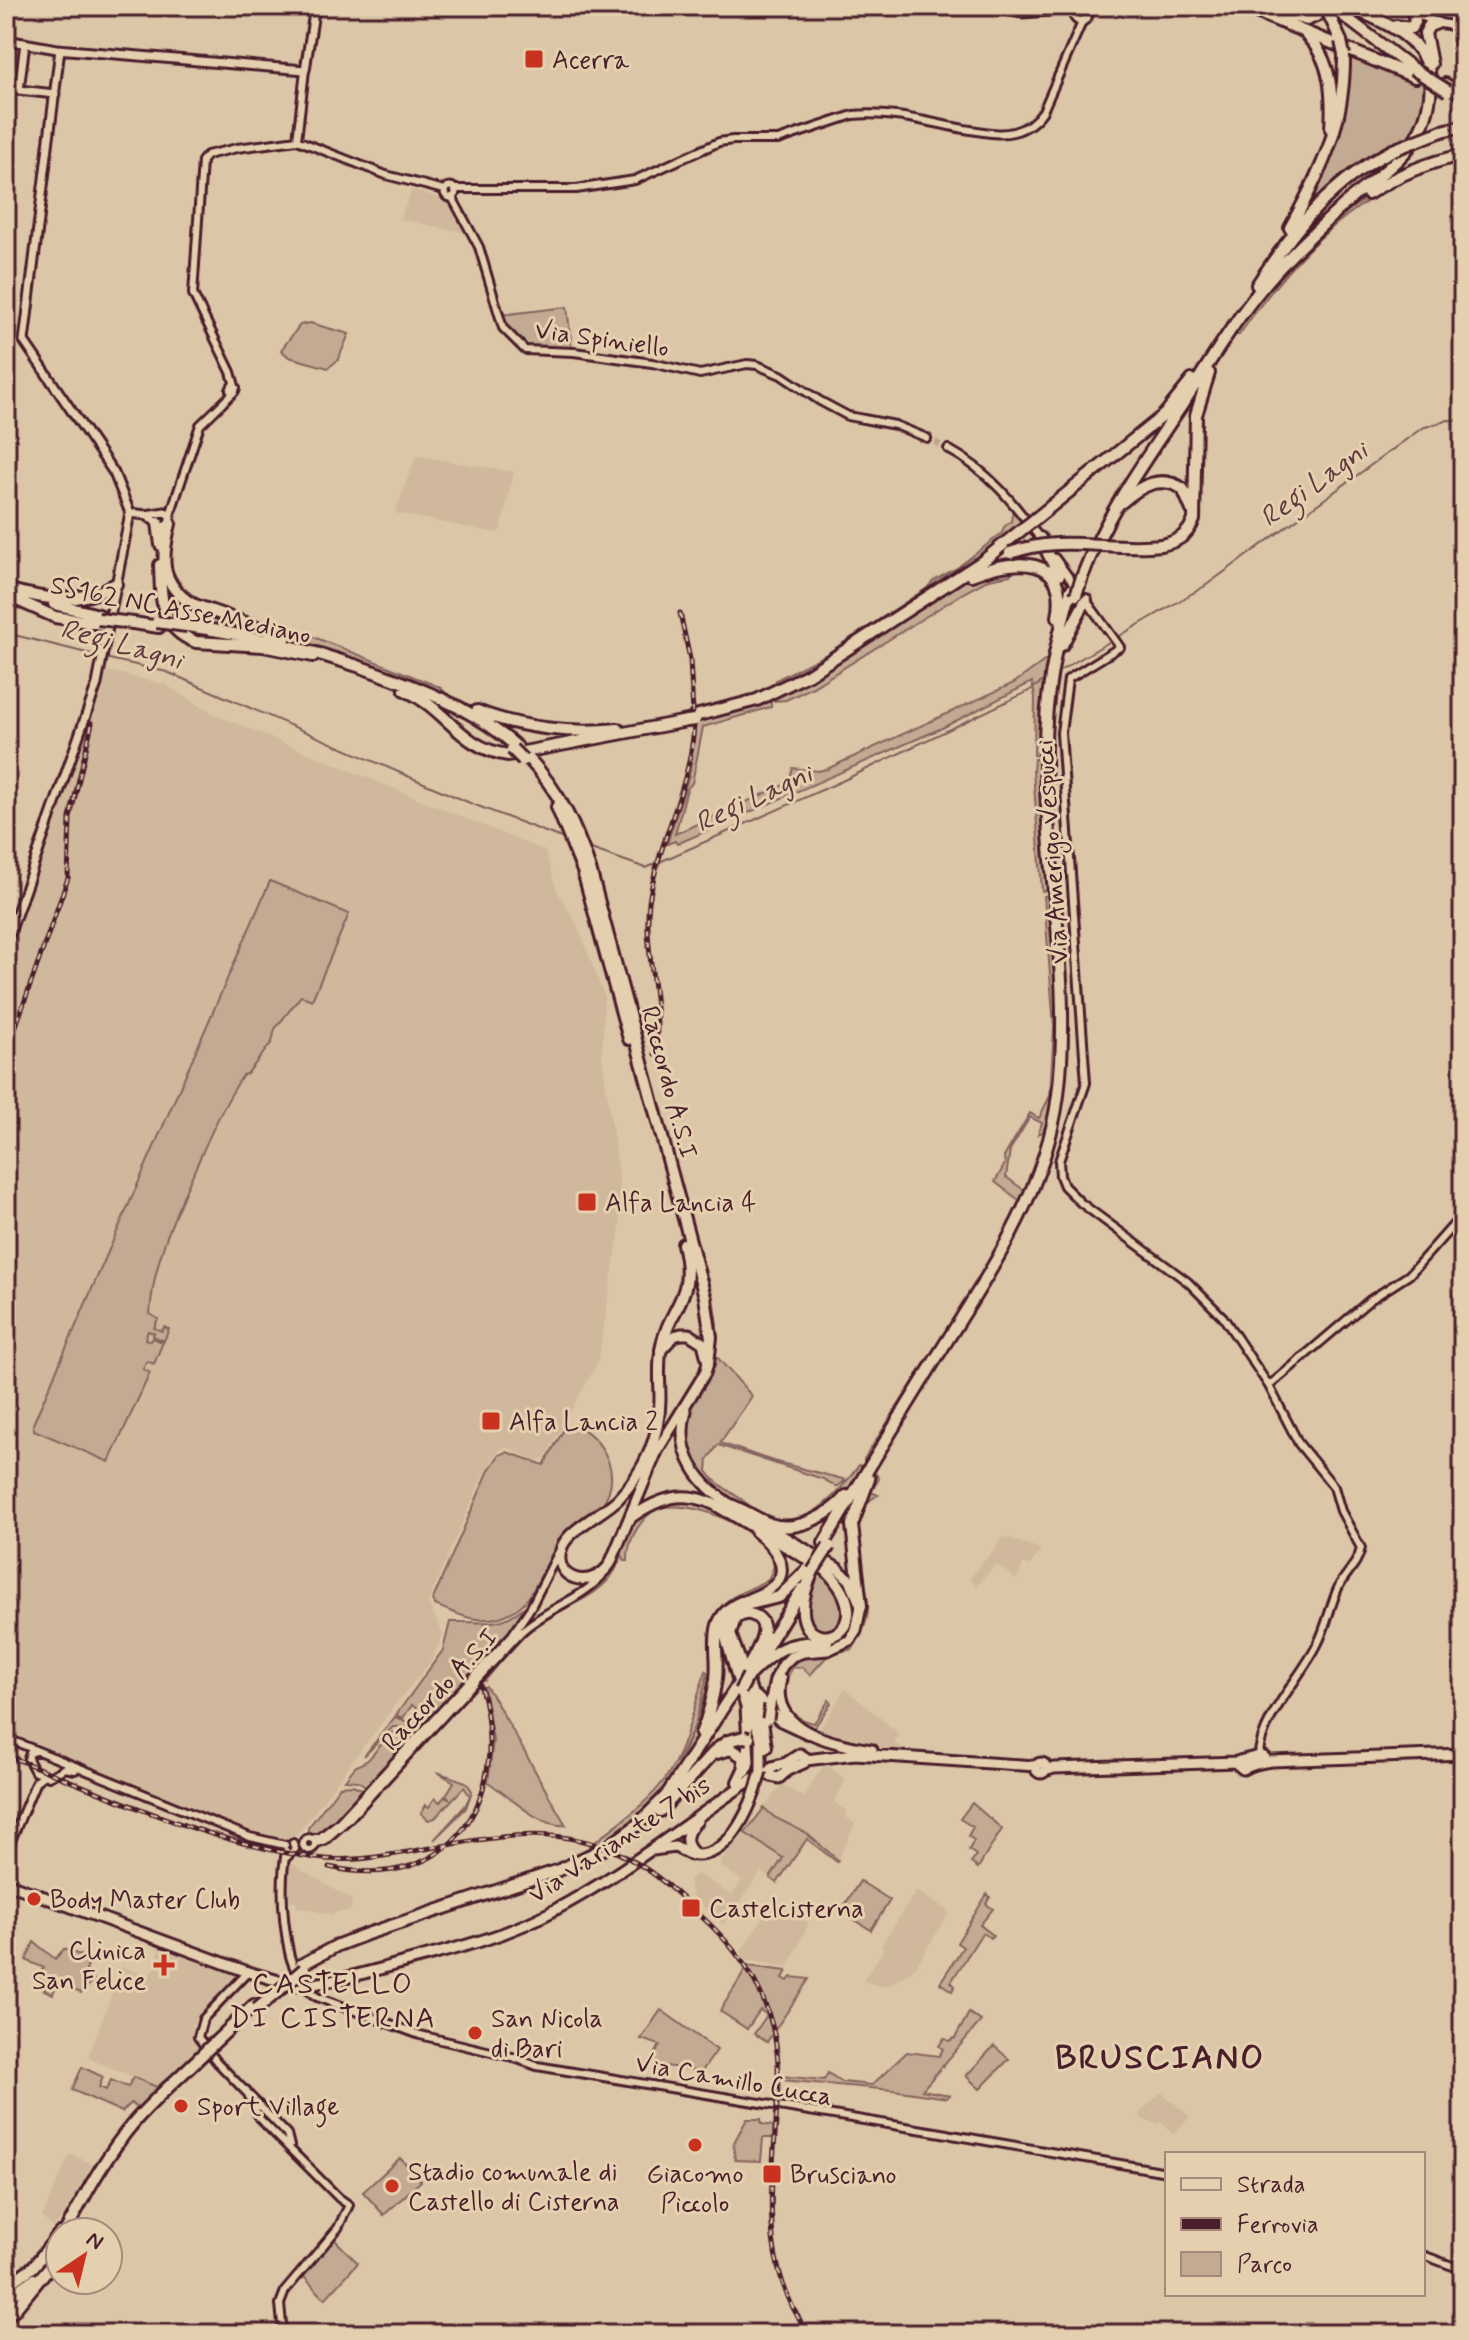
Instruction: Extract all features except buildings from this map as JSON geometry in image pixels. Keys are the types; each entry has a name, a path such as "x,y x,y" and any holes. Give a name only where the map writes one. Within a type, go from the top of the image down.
{"highway":[{"path":"1268,6 1307,20 1325,6"},
{"path":"1272,262 1326,158 1335,134 1342,99 1344,55 1325,6"},
{"path":"1325,6 1415,70 1463,97"},
{"path":"1338,6 1415,70"},
{"path":"1347,6 1392,25 1411,28 1415,22 1412,11"},
{"path":"1246,7 1303,32 1415,70"},
{"path":"1080,575 1108,519 1226,339 1280,266 1418,141 1432,106 1432,69 1425,33 1412,11"},
{"path":"1425,33 1429,26 1437,23"},
{"path":"1389,170 1417,135 1425,117 1430,90 1426,61 1418,48 1392,25"},
{"path":"1303,32 1319,50 1330,83 1332,110 1326,158"},
{"path":"1059,650 1077,595 1080,575 1113,501 1298,226 1320,201 1349,176 1393,150 1463,126"},
{"path":"1329,219 1388,181 1417,168 1463,155"},
{"path":"983,561 1009,551 1061,542 1121,547 1160,544 1182,538 1194,520 1196,415 1208,376 1226,339"},
{"path":"449,706 462,735 480,749 508,755 691,719 770,697 983,561 1164,415 1192,380"},
{"path":"1108,519 1129,495 1148,484 1163,481 1177,485 1183,489 1192,507 1189,527 1181,536 1160,544"},
{"path":"164,518 161,599 165,617 179,633 196,642 263,646 322,657"},
{"path":"164,518 164,563 171,585 181,596 192,604 358,665"},
{"path":"861,1606 852,1525 867,1476 1011,1246 1041,1179 1061,1099 1066,1047 1065,975 1045,756 1064,587 1040,538"},
{"path":"783,690 815,676 1009,551"},
{"path":"971,575 1026,565 1035,565 1049,572 1059,588 1059,650"},
{"path":"6,592 73,600 99,594 116,584"},
{"path":"6,592 55,617 108,625"},
{"name":"SS162 NC Asse Mediano","path":"6,592 72,615 274,640 358,665 418,688 432,697"},
{"path":"1061,624 1077,595"},
{"name":"SS162 NC Asse Mediano","path":"186,628 322,657 432,697"},
{"path":"432,697 449,706 497,718 581,731 615,730 691,719"},
{"name":"Raccordo A.S.I","path":"449,706 477,716 515,748 553,788 566,815 587,870 705,1297 711,1337 708,1363"},
{"name":"Raccordo A.S.I","path":"587,870 688,1264 684,1295 661,1350"},
{"path":"652,1818 682,1783 744,1684 1015,1227 1048,1141 1057,1099 1062,1029 1056,894"},
{"path":"1043,1135 1050,1110 1057,1099"},
{"path":"1015,1227 1026,1186"},
{"path":"725,1506 780,1527 795,1525 832,1510 867,1476"},
{"path":"725,1506 826,1570 836,1580 849,1601 850,1612 847,1622 836,1635 824,1638 813,1634 805,1626 802,1603 811,1569"},
{"path":"590,1859 644,1819 666,1796 744,1684 779,1649 797,1642 837,1639 851,1625 854,1613 848,1588 825,1563"},
{"path":"682,1774 697,1746 709,1711 716,1681 717,1625 726,1610 779,1597 811,1569"},
{"path":"744,1684 764,1633 764,1624 747,1614 735,1618 730,1634 744,1684 762,1722 764,1749"},
{"path":"744,1684 772,1714 790,1726 812,1734"},
{"path":"79,2216 104,2170 129,2136 212,2048 303,1967 361,1941 590,1859 627,1839 670,1803 724,1744 747,1737 764,1749"},
{"path":"709,1759 726,1749 739,1753 745,1767 738,1782"},
{"path":"74,2216 92,2181 136,2120 204,2057"},
{"path":"6,2286 44,2256"},
{"path":"6,2296 44,2261"},
{"path":"6,2316 15,2309 44,2266"}],"main road":[{"path":"6,40 60,49 305,70 315,6"},
{"path":"981,6 1023,13 1068,11 1081,16"},
{"path":"1412,11 1437,23 1463,27"},
{"path":"25,43 19,90 55,94"},
{"path":"6,944 93,696 130,513 114,473 24,341 60,49"},
{"path":"130,513 164,518"},
{"path":"689,1334 703,1343 708,1363 703,1379 657,1451 618,1550 604,1573 592,1580 580,1581 569,1576 560,1559 562,1546 618,1499 641,1469 651,1449 659,1420 661,1350 674,1336 689,1334"},
{"path":"689,1400 682,1425 685,1453 703,1484 774,1548 782,1566 776,1584 738,1605 726,1618 725,1636 744,1684 749,1762 738,1782 687,1833 689,1849 696,1855 711,1853 727,1841 759,1788"},
{"path":"629,1519 647,1505 675,1495 725,1506 837,1568 850,1580 861,1606 856,1631 850,1640 842,1645 792,1656 783,1665 775,1680 770,1705 764,1749 765,1771 742,1824 725,1846 712,1855 697,1857 668,1846 646,1852"},
{"path":"820,1650 799,1656 791,1662 779,1684 779,1700 785,1716 812,1734 844,1744 911,1757 1043,1768 1463,1754"},
{"name":"Via Variante 7 bis","path":"301,1985 323,1983 446,1952 549,1914 752,1779 800,1754 806,1760 855,1754 911,1757"},
{"path":"6,1883 248,1972 301,1985"}],"street":[{"name":"Via Spiniello","path":"444,190 449,186 454,189 576,189 635,180 719,142 778,140 853,115 899,116 988,133 1015,132 1032,123 1043,111 1081,16"},
{"path":"164,518 175,497 200,425 225,402 232,388 231,372 193,294 202,161 207,155 237,148 297,140 305,70"},
{"name":"Via Spiniello","path":"297,140 386,175 444,190"},
{"path":"452,197 454,189"},
{"name":"Via Spiniello","path":"444,190 467,220 483,257 503,328 525,350 652,363 700,374 747,364 757,365 781,375 848,416 895,425 927,438"},
{"path":"948,449 985,472 1011,500 1077,595"},
{"name":"Via Amerigo Vespucci","path":"1077,595 1119,645 1068,679 1061,733 1086,1083 1059,1161 1064,1186 1081,1203 1209,1301 1269,1386"},
{"path":"1264,1759 1260,1743 1297,1675 1315,1649 1335,1595 1361,1553 1336,1493 1299,1444 1269,1386 1370,1300 1409,1275 1456,1222 1463,1220"},
{"name":"Raccordo A.S.I","path":"313,1842 338,1823 512,1635 531,1607 562,1546"},
{"name":"Raccordo A.S.I","path":"313,1842 325,1840 349,1819 521,1632 595,1583 604,1573"},
{"path":"6,1738 250,1837 288,1849"},
{"path":"6,1853 36,1781 25,1746"},
{"path":"28,1757 36,1751"},
{"path":"60,1770 63,1761"},
{"path":"35,1772 50,1776 68,1767 223,1831 288,1849"},
{"path":"36,1781 44,1775"},
{"path":"301,1985 288,1951 282,1852 304,1846 310,1850 313,1842"},
{"path":"284,1861 288,1849"},
{"path":"248,1972 203,2019 198,2030 201,2044 246,2090 259,2118 348,2208 332,2236 285,2291 280,2304 283,2334"},
{"path":"323,1983 317,1992 323,1999"},
{"name":"Via Camillo Cucca","path":"301,1985 323,1999 384,2022 537,2066 1165,2172"},
{"path":"1425,2256 1463,2270"}],"shaded area":[{"path":"412,190 449,204 466,227 466,233 400,219"},
{"path":"416,456 514,472 500,531 497,533 395,513"},
{"path":"104,670 164,684 216,715 545,851 557,891 576,922 604,995 602,1058 619,1176 620,1226 598,1362 545,1458 537,1461 504,1446 496,1454 484,1473 428,1602 443,1634 432,1660 305,1824 294,1837 284,1840 158,1795 6,1730 6,953"},
{"path":"1004,1537 1041,1549 1030,1566 1024,1563 1016,1580 996,1564 977,1586 970,1578"},
{"path":"845,1689 900,1734 894,1742 905,1751 867,1746 820,1729"},
{"path":"825,1763 846,1780 834,1802 846,1811 846,1817 855,1824 838,1860 806,1833 774,1817 764,1808 782,1784 803,1797"},
{"path":"742,1831 783,1858 770,1878 761,1872 723,1924 692,1896 689,1880 697,1873 732,1895 742,1881 719,1864"},
{"path":"287,1861 352,1900 350,1911 334,1912 334,1915 297,1907 296,1902 286,1899"},
{"path":"916,1891 950,1912 909,1973 885,1987 863,1981 884,1949 881,1946"},
{"path":"771,1905 809,1923 788,1967 745,1960 741,1951"},
{"path":"162,1945 243,1974 192,2025 199,2048 158,2087 88,2058 122,1967 150,1977"},
{"path":"1161,2092 1190,2117 1173,2134 1161,2122 1143,2120 1139,2114"},
{"path":"70,2154 92,2164 64,2216 42,2217"}],"green space":[{"path":"1345,51 1429,86 1428,97 1413,138 1392,147 1297,223 1332,150"},
{"path":"1463,157 1463,160 1426,171 1393,186 1334,225 1284,275 1239,335 1234,335 1279,275 1332,224 1393,183"},
{"path":"567,307 572,349 527,349 504,325 500,315"},
{"path":"310,323 349,334 338,360 328,368 289,357 281,350 300,325"},
{"path":"1010,505 1028,523 991,552 815,668 774,686 776,680 825,655 957,568 1002,533 1011,521 1013,510"},
{"path":"170,560 183,586 207,604 266,625 271,620 440,687 445,692 442,694 377,667 194,602 178,591 166,561"},
{"path":"1015,568 1010,575 989,579 965,592 813,687 786,700 774,701 973,576"},
{"path":"1050,657 1050,890 1042,891 1033,771 1034,759 1039,759 1039,756 1034,755 1035,697 1032,682 942,728 677,844 675,841 667,844 690,772 696,721 771,701 771,707 703,727 692,783 687,789 675,834 784,785 790,779 793,768 827,769 1014,683"},
{"path":"270,881 349,914 312,1000 301,996 275,1029 272,1042 243,1075 228,1099 178,1208 155,1277 150,1314 158,1319 154,1328 162,1331 164,1327 169,1329 164,1341 148,1331 145,1339 163,1342 154,1364 147,1361 143,1369 150,1373 109,1462 34,1430 33,1424"},
{"path":"1044,896 1051,896 1056,953 1059,1047 1056,1077 1043,1132 1038,1134 1042,1123 1030,1117 1010,1150 1006,1177 1024,1190 1010,1229 866,1468 852,1485 830,1507 812,1518 788,1523 770,1519 717,1489 699,1471 687,1449 685,1425 711,1360 713,1345 692,1229 713,1297 717,1324 716,1356 752,1396 720,1443 846,1480 837,1487 823,1479 718,1445 708,1459 707,1471 722,1486 769,1518 786,1521 799,1519 834,1496 859,1465 864,1467 864,1459 971,1291 1020,1201 995,1182 1005,1164 1004,1157 1030,1113 1039,1118 1050,1096 1054,1027"},
{"path":"575,1424 595,1439 608,1459 611,1482 601,1506 555,1555 528,1598 512,1612 491,1619 475,1619 435,1605 433,1599 489,1470 499,1455 507,1452 544,1465 564,1429"},
{"path":"876,1474 879,1479 871,1492 878,1495 867,1504 859,1530 868,1608 863,1630 853,1649 829,1654 810,1675 802,1667 793,1667 788,1676 785,1694 796,1715 814,1723 829,1700 831,1703 812,1731 785,1711 784,1681 795,1662 860,1630 863,1604 853,1531 865,1494"},
{"path":"675,1498 707,1504 753,1533 779,1560 776,1580 722,1614 716,1675 698,1740 681,1765 679,1762 709,1680 717,1615 731,1598 769,1578 774,1565 768,1552 756,1539 723,1518 685,1507 653,1511 634,1533 628,1561 622,1555 614,1572 599,1589 537,1625 516,1644 485,1681 482,1678 530,1626 581,1595 613,1565 636,1518"},
{"path":"819,1567 848,1605 840,1630 814,1633 803,1609"},
{"path":"534,1599 512,1632 367,1787 358,1781 345,1780 355,1767 368,1760 391,1733 400,1731 410,1738 414,1735 403,1727 393,1727 364,1756 395,1717 414,1724 422,1713 412,1705 403,1718 396,1715 443,1650 450,1622 503,1620"},
{"path":"706,1671 695,1725 677,1763 682,1768 641,1815 591,1853 588,1848 638,1808 665,1779 685,1739"},
{"path":"486,1686 566,1825 556,1825 535,1816 488,1782 493,1740"},
{"path":"437,1772 466,1782 472,1791 466,1808 434,1840 465,1806 470,1796 464,1787 435,1818 428,1820 421,1813 426,1805 429,1807 435,1798 440,1802 445,1796 450,1799 446,1795 454,1782"},
{"path":"353,1785 366,1791 335,1824 312,1836 308,1834 308,1828 340,1786"},
{"path":"972,1803 1002,1829 978,1868 971,1863 976,1855 969,1850 974,1840 968,1836 973,1827 960,1819"},
{"path":"764,1808 774,1817 806,1833 837,1862 807,1839 777,1883 770,1878 783,1858 745,1833"},
{"path":"860,1881 890,1900 871,1930 841,1911"},
{"path":"987,1894 990,1897 986,1904 993,1909 980,1925 993,1935 991,1938 982,1933 951,1982 955,1986 952,1991 940,1983 963,1947 957,1943"},
{"path":"34,1942 55,1959 64,1949 90,1959 86,1971 94,1980 81,1993 57,1983 53,1994 44,1990 46,1985 35,1978 44,1968 26,1960"},
{"path":"748,1966 787,1971 783,1978 788,1981 791,1977 809,1979 767,2042 754,2034 767,2015 760,2010 747,2029 720,2011"},
{"path":"661,2010 717,2050 702,2071 650,2064 660,2045 641,2039"},
{"path":"969,2013 981,2021 922,2090 950,2095 947,2098 781,2080 781,2076 824,2080 828,2073 842,2082 872,2085 907,2052 939,2056 943,2049 939,2046 944,2038 949,2041 955,2038"},
{"path":"994,2046 1009,2059 980,2089 966,2076"},
{"path":"82,2067 103,2077 99,2087 106,2090 111,2080 128,2087 133,2077 157,2087 164,2081 167,2083 139,2110 131,2103 122,2112 72,2090"},
{"path":"747,2119 761,2119 761,2124 773,2126 773,2138 763,2138 761,2161 735,2160 733,2144"},
{"name":"Stadio comunale di Castello di Cisterna","path":"400,2158 421,2181 384,2215 363,2192"},
{"path":"333,2238 358,2263 325,2299 302,2275"}],"waterway":[{"name":"Regi Lagni","path":"1056,673 1205,586 1422,428 1448,420 1463,421"},
{"name":"Regi Lagni","path":"6,633 99,656"},
{"name":"Regi Lagni","path":"105,658 167,672 470,803 564,839"},
{"name":"Regi Lagni","path":"588,848 646,868 842,781 1027,692 1048,678"}],"tunnel":[{"path":"927,438 948,449"}],"railway":[{"path":"680,613 690,659 693,712"},
{"path":"6,1054 68,878 70,818 92,723"},
{"path":"655,1054 657,1016 649,940 649,902 659,857 687,770 694,725"},
{"path":"329,1867 373,1872 410,1866 441,1851 464,1828 480,1798 488,1763 488,1725 480,1684"},
{"path":"6,1755 158,1816 276,1851 316,1858 357,1859 485,1839 542,1836 570,1838 597,1845 625,1856 652,1873 732,1948 755,1982 771,2020 778,2063 771,2203 773,2237 779,2270 790,2302 809,2334"}],"place":[{"name":"Acerra","path":"534,59"},
{"name":"Alfa Lancia 4","path":"587,1202"},
{"name":"Alfa Lancia 2","path":"491,1421"},
{"name":"Body Master Club","path":"34,1899"},
{"name":"Castelcisterna","path":"691,1908"},
{"name":"Clinica San Felice","path":"164,1965"},
{"name":"San Nicola di Bari","path":"475,2033"},
{"name":"Sport Village","path":"181,2106"},
{"name":"Giacomo Piccolo","path":"695,2145"},
{"name":"Brusciano","path":"772,2174"},
{"name":"Stadio comunale di Castello di Cisterna","path":"392,2186"}],"district":[{"name":"CASTELLO DI CISTERNA","path":"333,2000"},
{"name":"BRUSCIANO","path":"1160,2056"}]}
